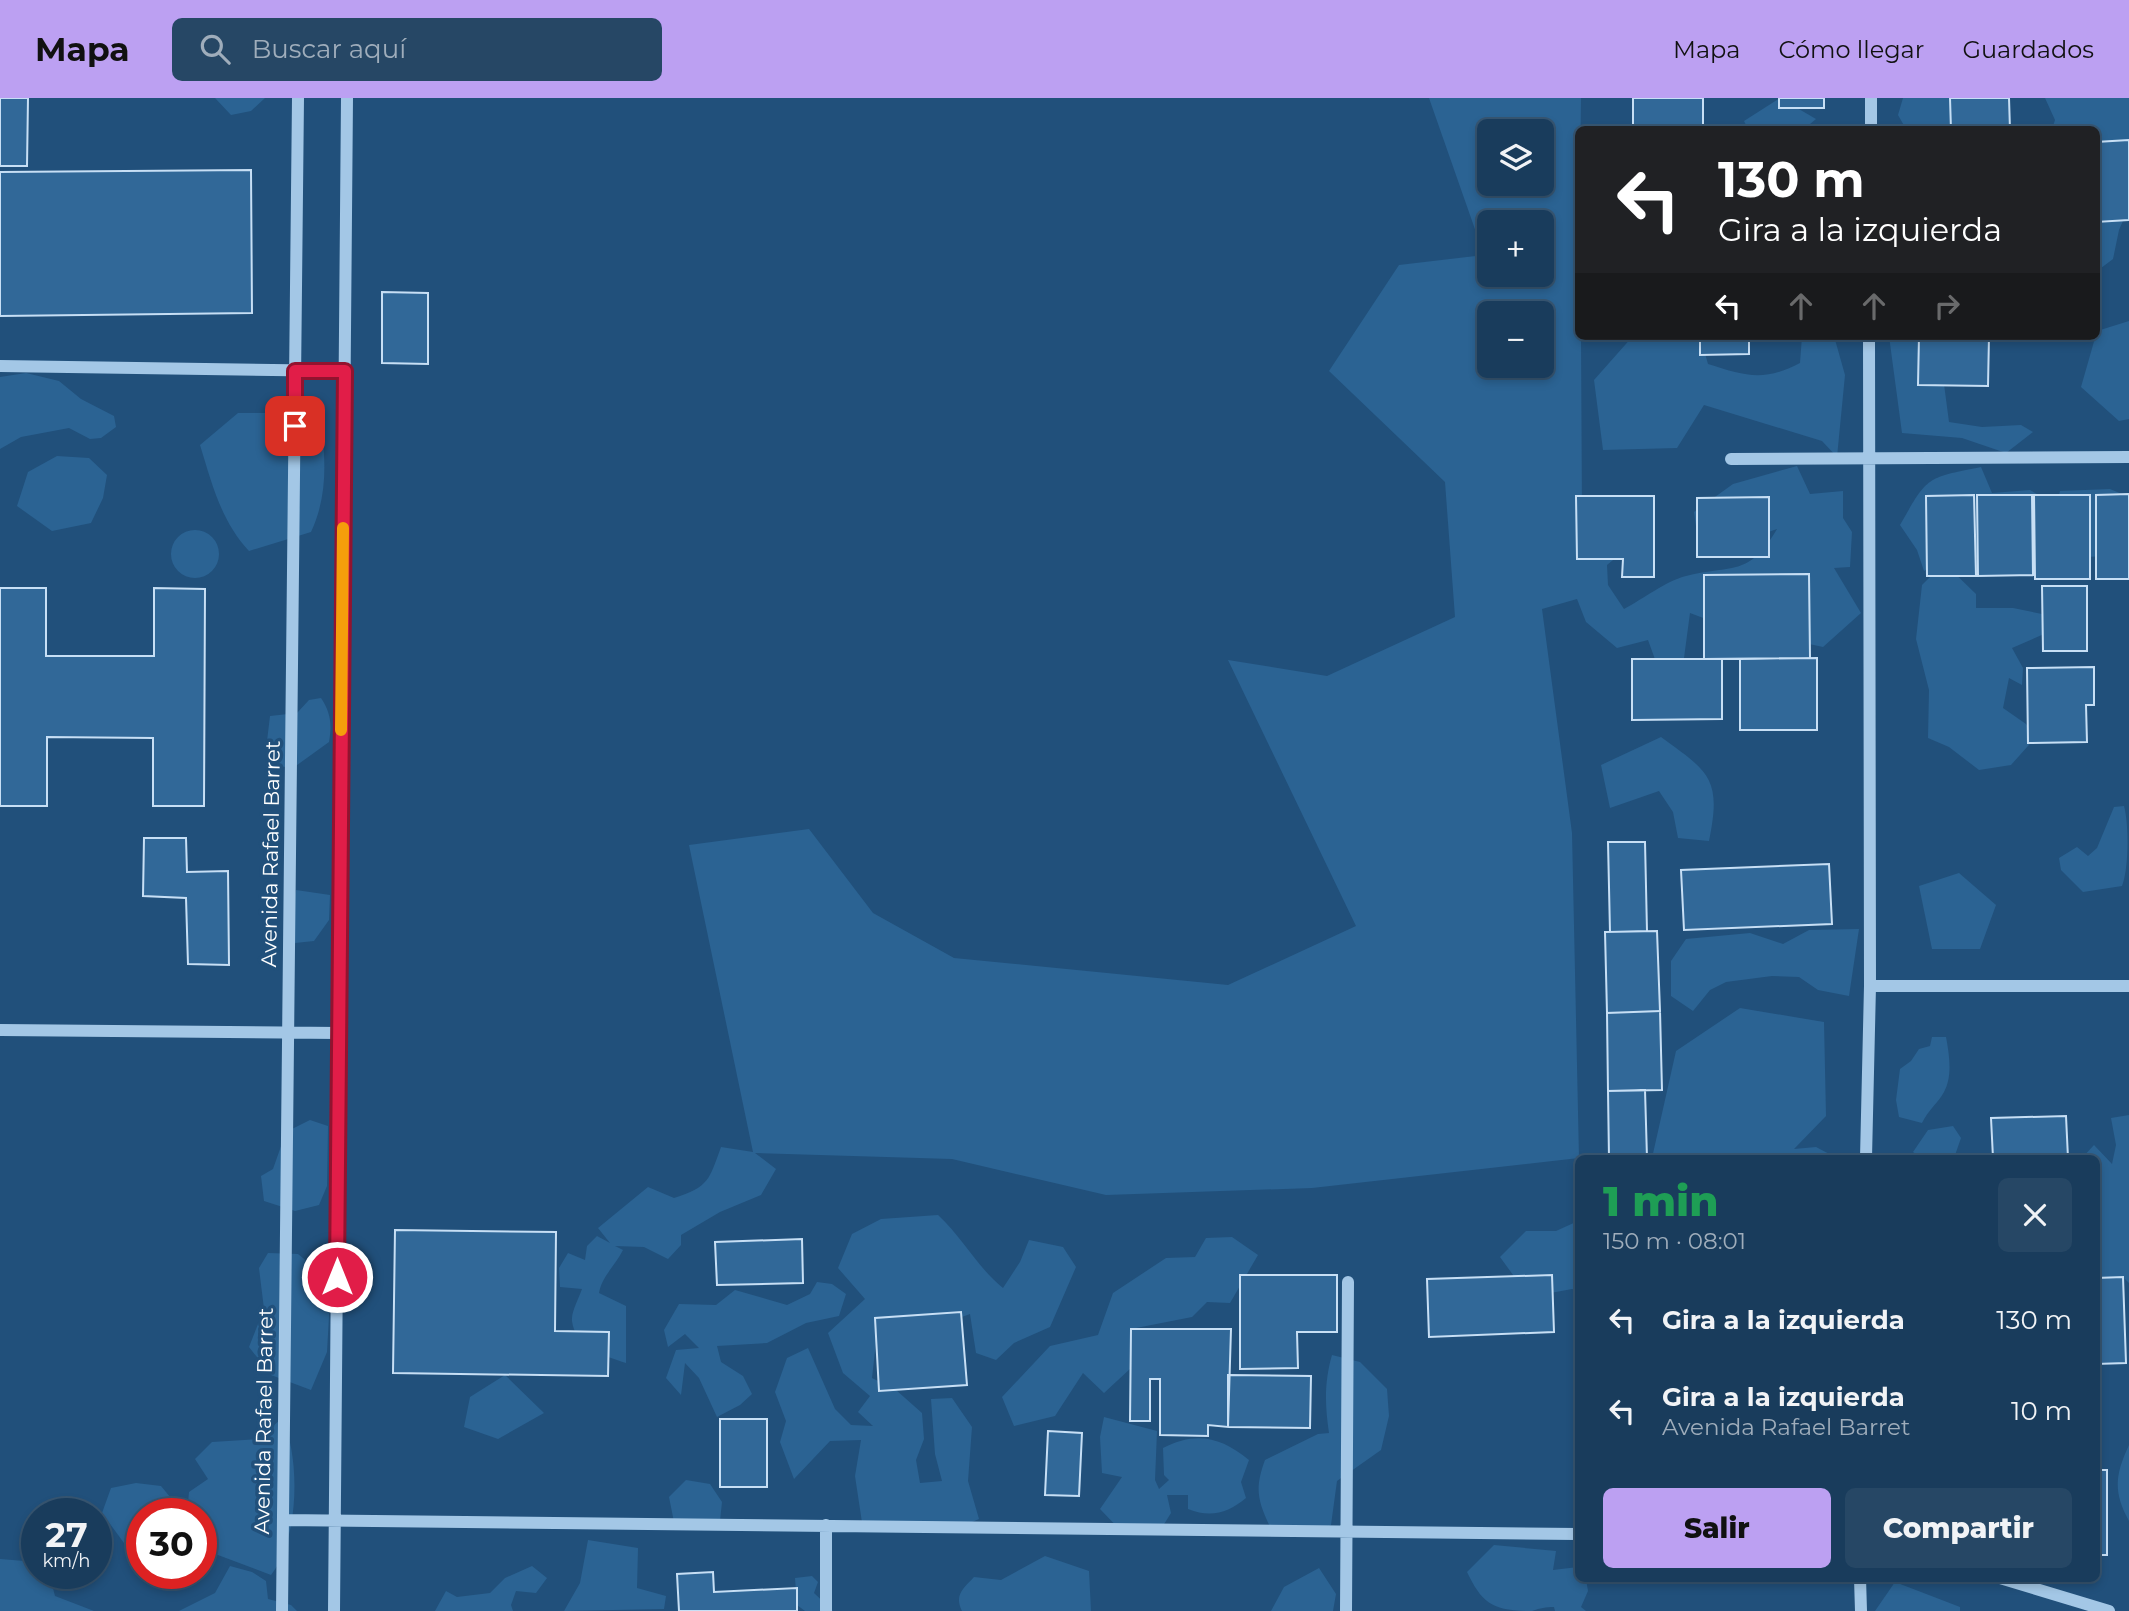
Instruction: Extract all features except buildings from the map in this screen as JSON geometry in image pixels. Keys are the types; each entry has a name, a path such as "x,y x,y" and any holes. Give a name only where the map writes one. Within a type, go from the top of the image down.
{"street":[{"name":"Avenida Rafael Barret","path":"282,1611 298,98"},
{"path":"334,1611 347,98"},
{"path":"1871,98 1871,126"},
{"path":"1866,1155 1870,986 1869,340"},
{"path":"0,366 345,371"},
{"path":"1731,459 2129,457"},
{"path":"1870,986 2129,986"},
{"path":"0,1030 339,1033"},
{"path":"1346,1611 1348,1282"},
{"path":"283,1520 1575,1534"},
{"path":"826,1525 826,1611"},
{"path":"1860,1582 1861,1611"},
{"path":"2013,1582 2109,1611"}],"shaded area":[{"path":"215,98 265,98 251,111 231,115"},
{"path":"1429,98 1581,98 1581,126 1575,126 1575,340 1581,340 1582,515 1606,511 1633,495 1654,512 1636,541 1607,565 1608,585 1624,609 1678,578 1728,569 1748,562 1767,545 1777,529 1700,556 1694,512 1733,484 1797,466 1810,494 1843,491 1843,518 1852,532 1850,567 1834,568 1861,613 1823,647 1722,625 1690,613 1684,658 1656,662 1648,640 1617,648 1586,622 1577,599 1542,609 1572,833 1579,1155 1575,1155 1575,1158 1312,1188 1106,1195 952,1159 755,1153 776,1169 761,1195 720,1212 681,1235 681,1245 668,1259 644,1247 615,1246 623,1250 603,1281 599,1293 626,1306 626,1363 585,1344 574,1330 572,1321 582,1289 560,1287 559,1268 568,1253 585,1260 587,1246 597,1236 610,1243 598,1228 648,1187 674,1198 701,1186 710,1175 721,1147 753,1152 689,845 809,829 873,913 954,958 1228,985 1356,926 1228,660 1327,676 1455,617 1445,482 1329,371 1399,265 1477,256 1477,287 1554,287 1554,210 1477,210 1477,235"},
{"path":"1780,98 1816,119 1808,126 1746,126 1744,121"},
{"path":"1903,98 1969,98 1987,126 1904,126 1898,115"},
{"path":"2045,98 2129,98 2129,207 2119,230 2113,259 2100,269 2100,126 2053,126 2055,120"},
{"path":"2129,321 2129,419 2119,421 2081,387 2094,340 2100,340 2100,330"},
{"path":"1629,340 1701,340 1708,364 1733,372 1765,375 1800,363 1802,340 1835,340 1845,375 1837,457 1822,441 1704,405 1677,448 1603,450 1594,380"},
{"path":"1890,340 1962,340 1942,369 1949,422 1982,427 2021,425 2033,432 2006,453 1962,438 1902,433"},
{"path":"26,373 59,381 81,399 114,416 116,427 101,438 90,439 69,428 21,437 0,449 0,377"},
{"path":"238,413 290,413 303,431 323,440 323,487 311,532 249,551 231,527 218,501 200,445"},
{"path":"57,456 89,458 107,475 103,498 91,523 52,531 17,506 28,472"},
{"path":"1981,467 1992,493 2030,490 2056,505 2060,491 2110,489 2129,497 2106,556 2067,558 2041,511 1998,523 1982,555 1963,563 1945,557 1924,571 1917,550 1900,525 1923,488 1930,482 1949,474"},
{"path":"195,530 212,537 219,554 212,571 195,578 178,571 171,554 178,537"},
{"path":"1944,563 1976,594 1976,608 2013,608 2042,614 2051,631 2012,648 2023,668 2022,685 2009,678 2003,708 2026,724 2035,738 2011,765 1979,770 1949,747 1928,738 1929,690 1916,639 1922,585"},
{"path":"321,698 330,719 329,742 293,768 271,765 267,741 270,716 297,713 309,700"},
{"path":"1661,737 1691,759 1708,778 1714,803 1709,841 1678,838 1673,812 1659,791 1610,808 1601,765"},
{"path":"2124,806 2128,846 2122,886 2083,892 2061,870 2059,858 2077,847 2088,856 2097,848 2114,807"},
{"path":"1959,873 1996,905 1980,949 1932,949 1919,886"},
{"path":"296,890 330,895 329,920 314,941 295,943 288,925"},
{"path":"1859,929 1849,996 1818,990 1799,977 1772,976 1726,982 1710,990 1693,1011 1671,996 1671,961 1686,939 1750,933 1783,944 1809,930"},
{"path":"1740,1008 1824,1022 1826,1116 1794,1149 1816,1147 1831,1155 1653,1155 1676,1051"},
{"path":"1932,1037 1946,1037 1949,1072 1944,1092 1922,1123 1899,1117 1896,1100 1900,1069 1911,1061 1919,1049 1930,1046"},
{"path":"2129,1115 2129,1283 2123,1277 2100,1278 2100,1155 2085,1155 2094,1145 2112,1164 2116,1145 2111,1118"},
{"path":"310,1120 328,1126 327,1186 319,1205 295,1211 264,1201 261,1176 273,1169 286,1132"},
{"path":"1953,1126 1961,1138 1955,1155 1917,1155 1913,1152 1928,1130"},
{"path":"938,1215 985,1271 1003,1288 1020,1262 1029,1240 1063,1247 1076,1267 1050,1327 1014,1343 996,1360 976,1353 970,1314 948,1322 897,1324 876,1342 872,1378 896,1390 922,1413 924,1439 916,1460 920,1483 942,1481 935,1454 931,1399 952,1398 972,1427 968,1481 979,1519 956,1529 863,1529 855,1476 861,1440 830,1441 794,1479 780,1442 786,1421 775,1392 787,1358 808,1348 835,1409 851,1425 873,1426 858,1412 870,1396 843,1373 828,1333 865,1299 838,1268 852,1234 881,1219"},
{"path":"1575,1222 1575,1290 1529,1297 1500,1257 1526,1231 1556,1231"},
{"path":"1232,1237 1258,1255 1230,1303 1207,1302 1192,1317 1131,1329 1131,1368 1104,1393 1083,1373 1055,1416 1014,1426 1002,1397 1050,1346 1098,1335 1113,1293 1166,1258 1195,1257 1206,1238"},
{"path":"268,1253 298,1254 331,1281 327,1352 311,1390 271,1375 249,1347 264,1309 259,1268"},
{"path":"817,1282 832,1284 846,1294 839,1316 806,1323 767,1343 717,1346 721,1362 743,1376 752,1394 740,1405 717,1417 699,1378 685,1363 681,1395 666,1378 676,1350 699,1348 685,1334 668,1347 664,1330 679,1304 716,1305 735,1290 787,1305 810,1294"},
{"path":"1332,1355 1360,1362 1387,1389 1389,1416 1381,1450 1337,1481 1331,1525 1312,1537 1271,1529 1259,1495 1259,1479 1265,1460 1318,1434 1329,1433 1326,1394"},
{"path":"505,1375 544,1413 498,1439 464,1427 470,1397"},
{"path":"1104,1417 1157,1431 1155,1480 1159,1489 1169,1480 1164,1475 1163,1448 1186,1439 1197,1438 1218,1442 1239,1452 1249,1460 1241,1482 1246,1498 1226,1510 1204,1513 1188,1509 1188,1495 1167,1495 1171,1513 1161,1529 1123,1533 1100,1509 1122,1477 1102,1473 1100,1437"},
{"path":"282,1418 292,1454 294,1476 292,1520 280,1560 271,1575 217,1555 217,1498 188,1498 189,1492 208,1479 195,1459 212,1442 259,1439"},
{"path":"2129,1445 2129,1521 2120,1501 2118,1483 2121,1465"},
{"path":"686,1480 710,1484 722,1502 720,1521 674,1522 669,1497"},
{"path":"136,1483 161,1486 171,1498 126,1498 124,1543 112,1527 112,1498 107,1498 111,1488"},
{"path":"588,1540 638,1548 637,1588 666,1596 664,1609 564,1611 580,1583"},
{"path":"1494,1545 1556,1551 1553,1570 1575,1567 1575,1582 1586,1582 1588,1591 1581,1607 1586,1611 1555,1611 1554,1607 1518,1611 1498,1607 1484,1598 1467,1572"},
{"path":"1045,1556 1089,1571 1091,1611 962,1611 959,1596 974,1577 1001,1580"},
{"path":"0,1559 21,1561 21,1589 53,1589 55,1596 94,1611 0,1611"},
{"path":"230,1566 252,1572 266,1581 268,1599 291,1605 297,1611 179,1611 215,1593"},
{"path":"532,1566 547,1578 536,1593 516,1591 511,1605 513,1611 435,1611 446,1591 457,1597 490,1593 505,1578"},
{"path":"1319,1568 1336,1594 1333,1611 1271,1611 1284,1587"},
{"path":"812,1576 818,1582 814,1593 833,1611 805,1611 797,1605 795,1578"},
{"path":"1895,1582 1960,1607 1960,1611 1875,1611"}],"slow traffic":[{"path":"341,730 343,528"}],"route":[{"path":"295,426 295,371 345,371 337,1277"}]}
